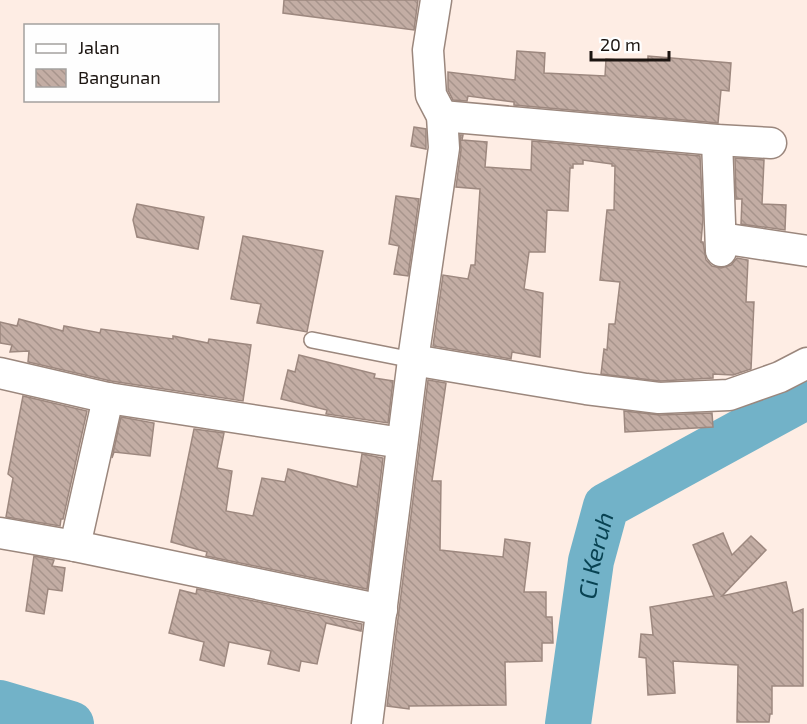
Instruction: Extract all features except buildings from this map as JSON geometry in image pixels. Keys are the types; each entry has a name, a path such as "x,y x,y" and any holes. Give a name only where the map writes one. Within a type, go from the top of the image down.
{"street":[{"path":"367,724 413,360 444,148 442,116 431,96 428,50 436,0"},
{"path":"442,116 771,143"},
{"path":"717,140 721,244 807,251"},
{"path":"413,360 586,389 659,398 729,395 780,377 807,363"},
{"path":"0,373 108,398 402,443"},
{"path":"75,546 108,398"},
{"path":"0,532 382,610"}],"lane":[{"path":"312,340 413,360"}],"waterway":[{"name":"Ci Keruh","path":"568,724 591,561 606,506 807,396"},
{"name":"Ci Keruh","path":"0,703 71,724"}]}
